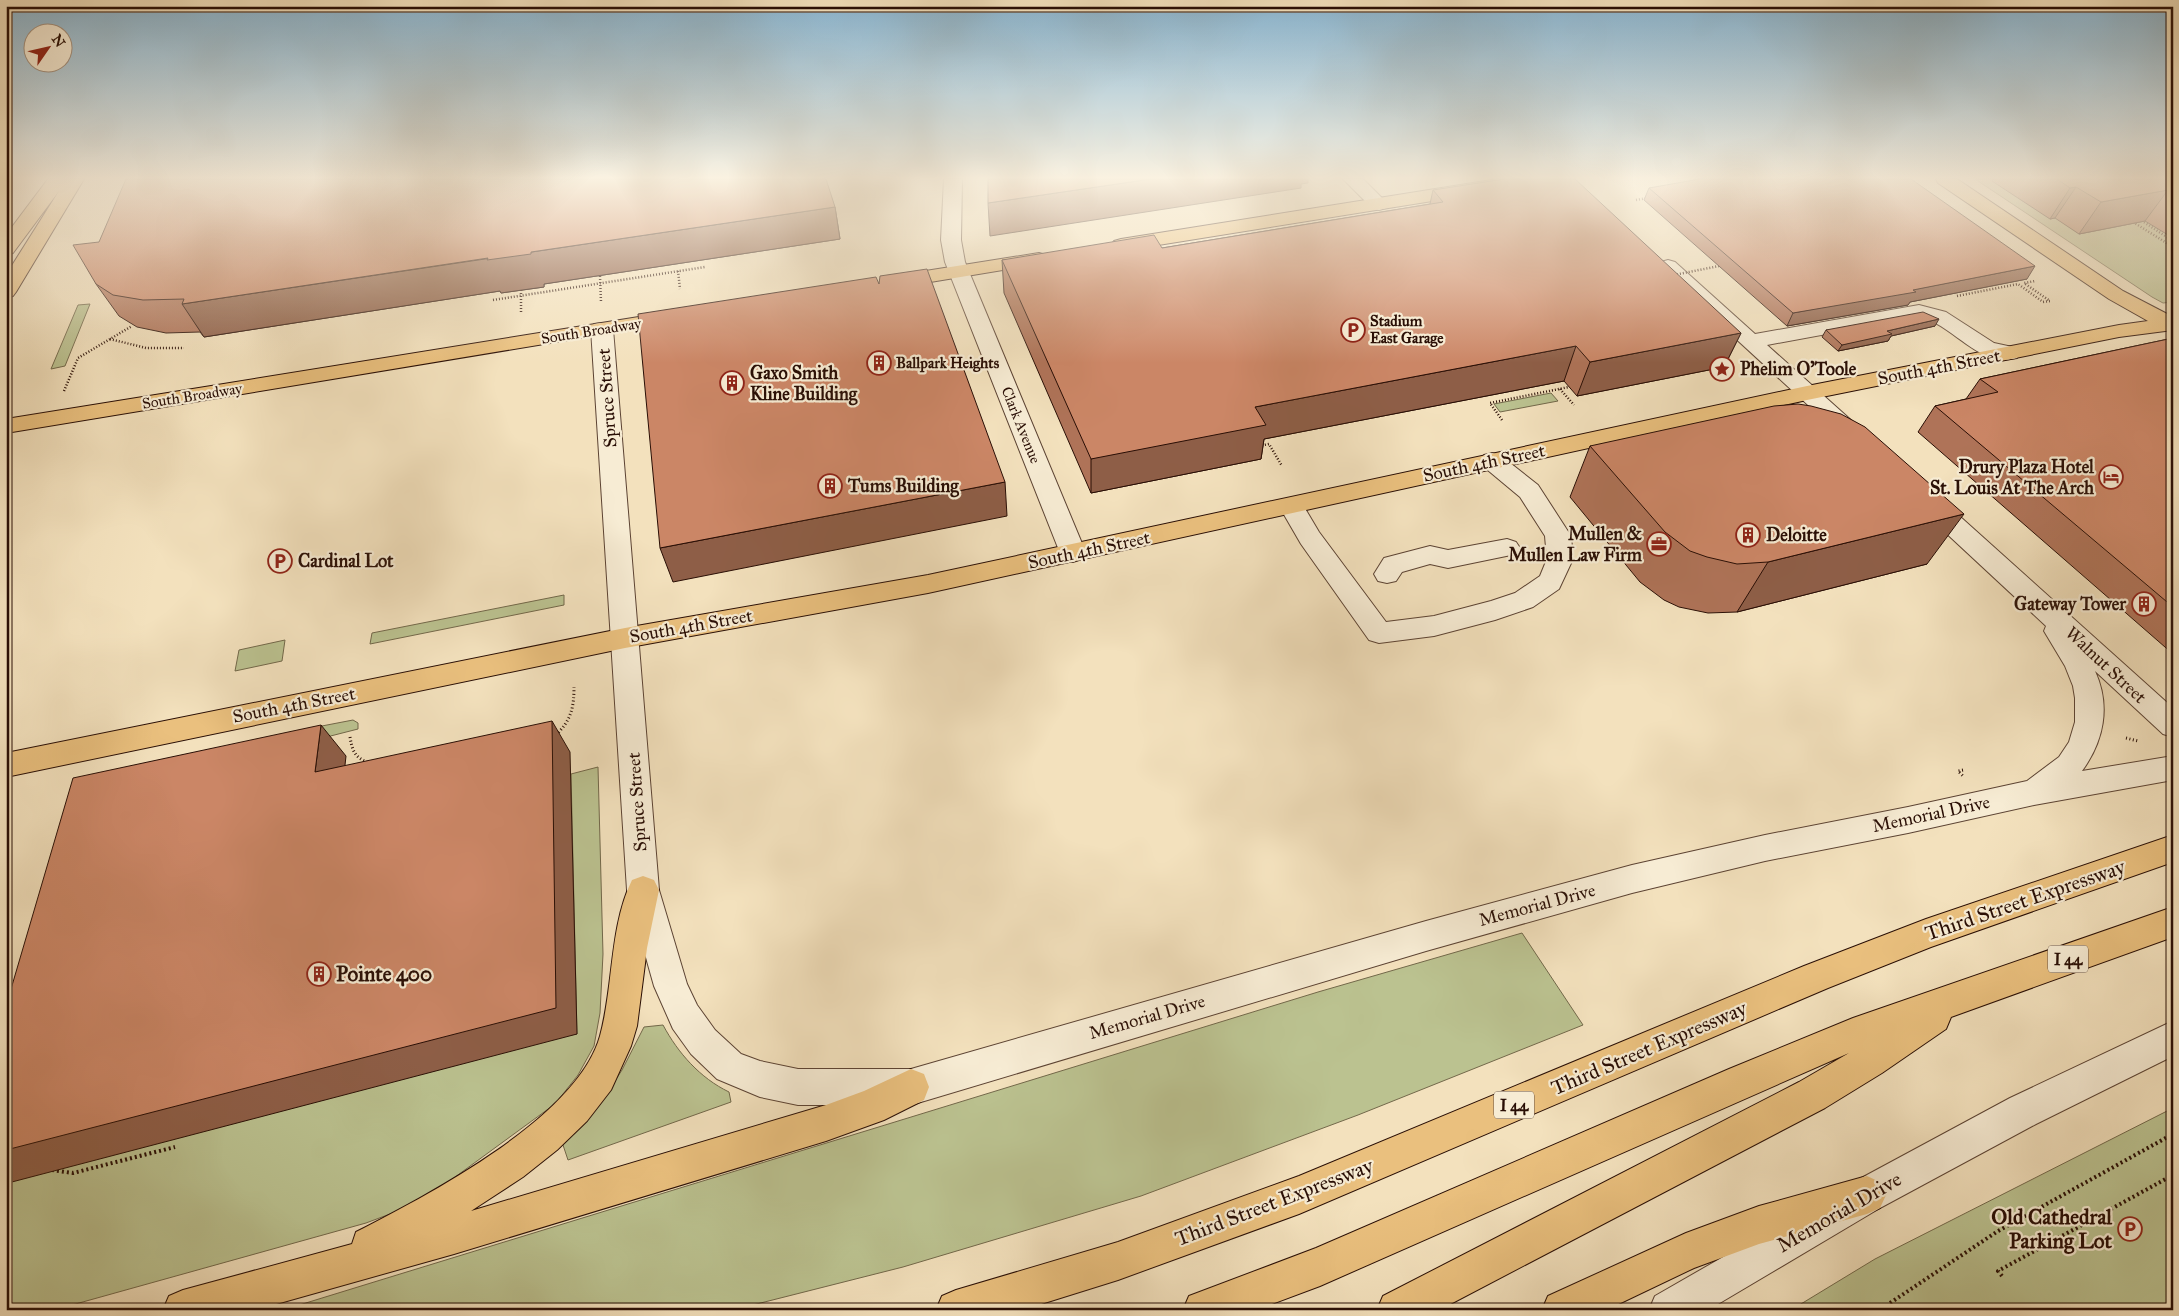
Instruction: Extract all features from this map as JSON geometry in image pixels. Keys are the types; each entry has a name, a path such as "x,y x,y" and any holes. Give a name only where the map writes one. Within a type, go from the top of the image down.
{"main road":[{"path":"6,292 37,240"},
{"path":"1101,249 1154,240"},
{"path":"2036,240 2116,295 2172,324"},
{"path":"872,286 1055,256"},
{"name":"South Broadway","path":"6,426 694,314"},
{"name":"South 4th Street","path":"6,765 625,638 928,584 1807,393 2119,331 2172,324"},
{"name":"Third Street Expressway","path":"956,1310 1118,1261 1299,1194 1825,974 1926,934 2173,848"},
{"path":"325,1269 454,1202 517,1158 548,1133 577,1105 599,1075 613,1048 623,1015 632,936 643,890"},
{"name":"I 44","path":"1203,1310 1320,1266 1742,1080 1852,1035 2173,922"},
{"path":"1397,1310 1812,1095 1870,1061 1964,996"},
{"path":"183,1310 325,1269 454,1235 826,1123 871,1107 911,1086"},
{"path":"1562,1310 1704,1245 1759,1225 1867,1195"}],"street":[{"name":"Clark Avenue","path":"951,240 959,272 1073,553"},
{"path":"1652,251 1870,450"},
{"path":"1751,341 1919,311 1941,316 1983,346 2009,353"},
{"name":"Spruce Street","path":"602,329 643,890 668,977 684,1017 703,1042 729,1066 760,1079 798,1087 911,1086"},
{"path":"1291,506 1310,538 1379,633 1434,626 1495,610 1524,600 1550,582 1560,559 1558,536 1528,491 1492,461"},
{"name":"Walnut Street","path":"1907,484 2173,726"},
{"path":"1343,583 1387,574 1405,578 1437,570 1448,559 1507,548"},
{"path":"2029,595 2057,631 2071,654 2086,685 2090,710 2087,734 2081,751 2061,773 2034,792"},
{"name":"Memorial Drive","path":"911,1086 1426,936 1632,879 1765,848 1908,820 2034,792 2173,768"},
{"name":"Memorial Drive","path":"1669,1310 1867,1195 2023,1111 2173,1038"}],"path":[{"path":"2173,253 2168,254 2173,257"},
{"path":"1673,275 1718,266"},
{"path":"493,300 705,267"},
{"path":"678,271 680,290"},
{"path":"600,276 601,302"},
{"path":"1961,302 1955,297 2018,284 2043,302 2050,301 2024,283 2035,281"},
{"path":"521,290 521,314"},
{"path":"64,393 78,358 132,326"},
{"path":"110,339 135,348 163,350 184,348"},
{"path":"1502,420 1490,403 1569,387"},
{"path":"1560,389 1574,405"},
{"path":"1254,447 1269,444 1282,466"},
{"path":"555,736 572,717 574,687"},
{"path":"350,737 352,752 358,759 368,762 375,761"},
{"path":"2126,738 2136,741 2141,740"},
{"path":"1890,1303 1998,1231 2173,1134"},
{"path":"49,1170 72,1173 175,1147"},
{"path":"2002,1276 1998,1271 2173,1175"}],"green space":[{"path":"2067,240 2173,240 2173,302 2163,303"},
{"path":"90,304 65,366 51,369 78,305"},
{"path":"1551,393 1558,401 1500,412 1494,404"},
{"path":"564,595 564,605 370,644 372,633"},
{"path":"285,640 282,661 235,671 239,650"},
{"path":"353,720 358,723 358,729 307,742 301,730"},
{"path":"598,767 603,954 600,1013 594,1046 578,1075 555,1104 414,1205 366,1223 54,1310 6,1310 6,1129 577,1034 571,774"},
{"path":"1522,933 1583,1025 1358,1115 1141,1196 903,1267 733,1310 283,1310 1318,992"},
{"path":"663,1025 691,1064 709,1080 729,1092 731,1102 568,1160 562,1142 607,1093 622,1070 644,1027"},
{"path":"2173,1108 2173,1310 1791,1310 1875,1259"}],"building":[{"path":"100,240 609,240 531,252 531,254 487,260 488,258 182,304 184,299 143,300 113,295 96,284 73,245"},
{"name":"Stadium East Garage","path":"1121,240 1157,240 1162,248 1208,240 1641,240 1741,333 1590,362 1576,346 1255,407 1266,425 1091,459 1002,260"},
{"path":"1709,240 1999,240 2035,266 1913,290 1916,292 1793,313"},
{"path":"927,269 1005,482 660,548 638,314 876,277 879,284 880,276"},
{"path":"1923,312 1939,319 1887,331 1892,334 1842,345 1826,330"},
{"name":"Drury Plaza Hotel St. Louis At The Arch","path":"2173,338 2173,607 1935,406 1998,392 1980,379"},
{"path":"1798,404 1841,414 1865,427 1964,514 1768,562 1737,564 1690,551 1665,532 1590,446 1774,406"},
{"name":"Pointe 400","path":"552,721 556,1008 6,1150 6,1006 73,778 321,725 315,772"}],"place":[{"name":"Stadium East Garage","path":"1353,330"},
{"name":"Ballpark Heights","path":"879,363"},
{"name":"Phelim O'Toole","path":"1722,369"},
{"name":"Gaxo Smith Kline Building","path":"732,383"},
{"name":"Drury Plaza Hotel St. Louis At The Arch","path":"2111,477"},
{"name":"Tums Building","path":"830,486"},
{"name":"Deloitte","path":"1748,535"},
{"name":"Mullen & Mullen Law Firm","path":"1659,544"},
{"name":"Cardinal Lot","path":"280,561"},
{"name":"Gateway Tower","path":"2144,604"},
{"name":"Pointe 400","path":"319,974"},
{"name":"Old Cathedral Parking Lot","path":"2130,1229"}]}
